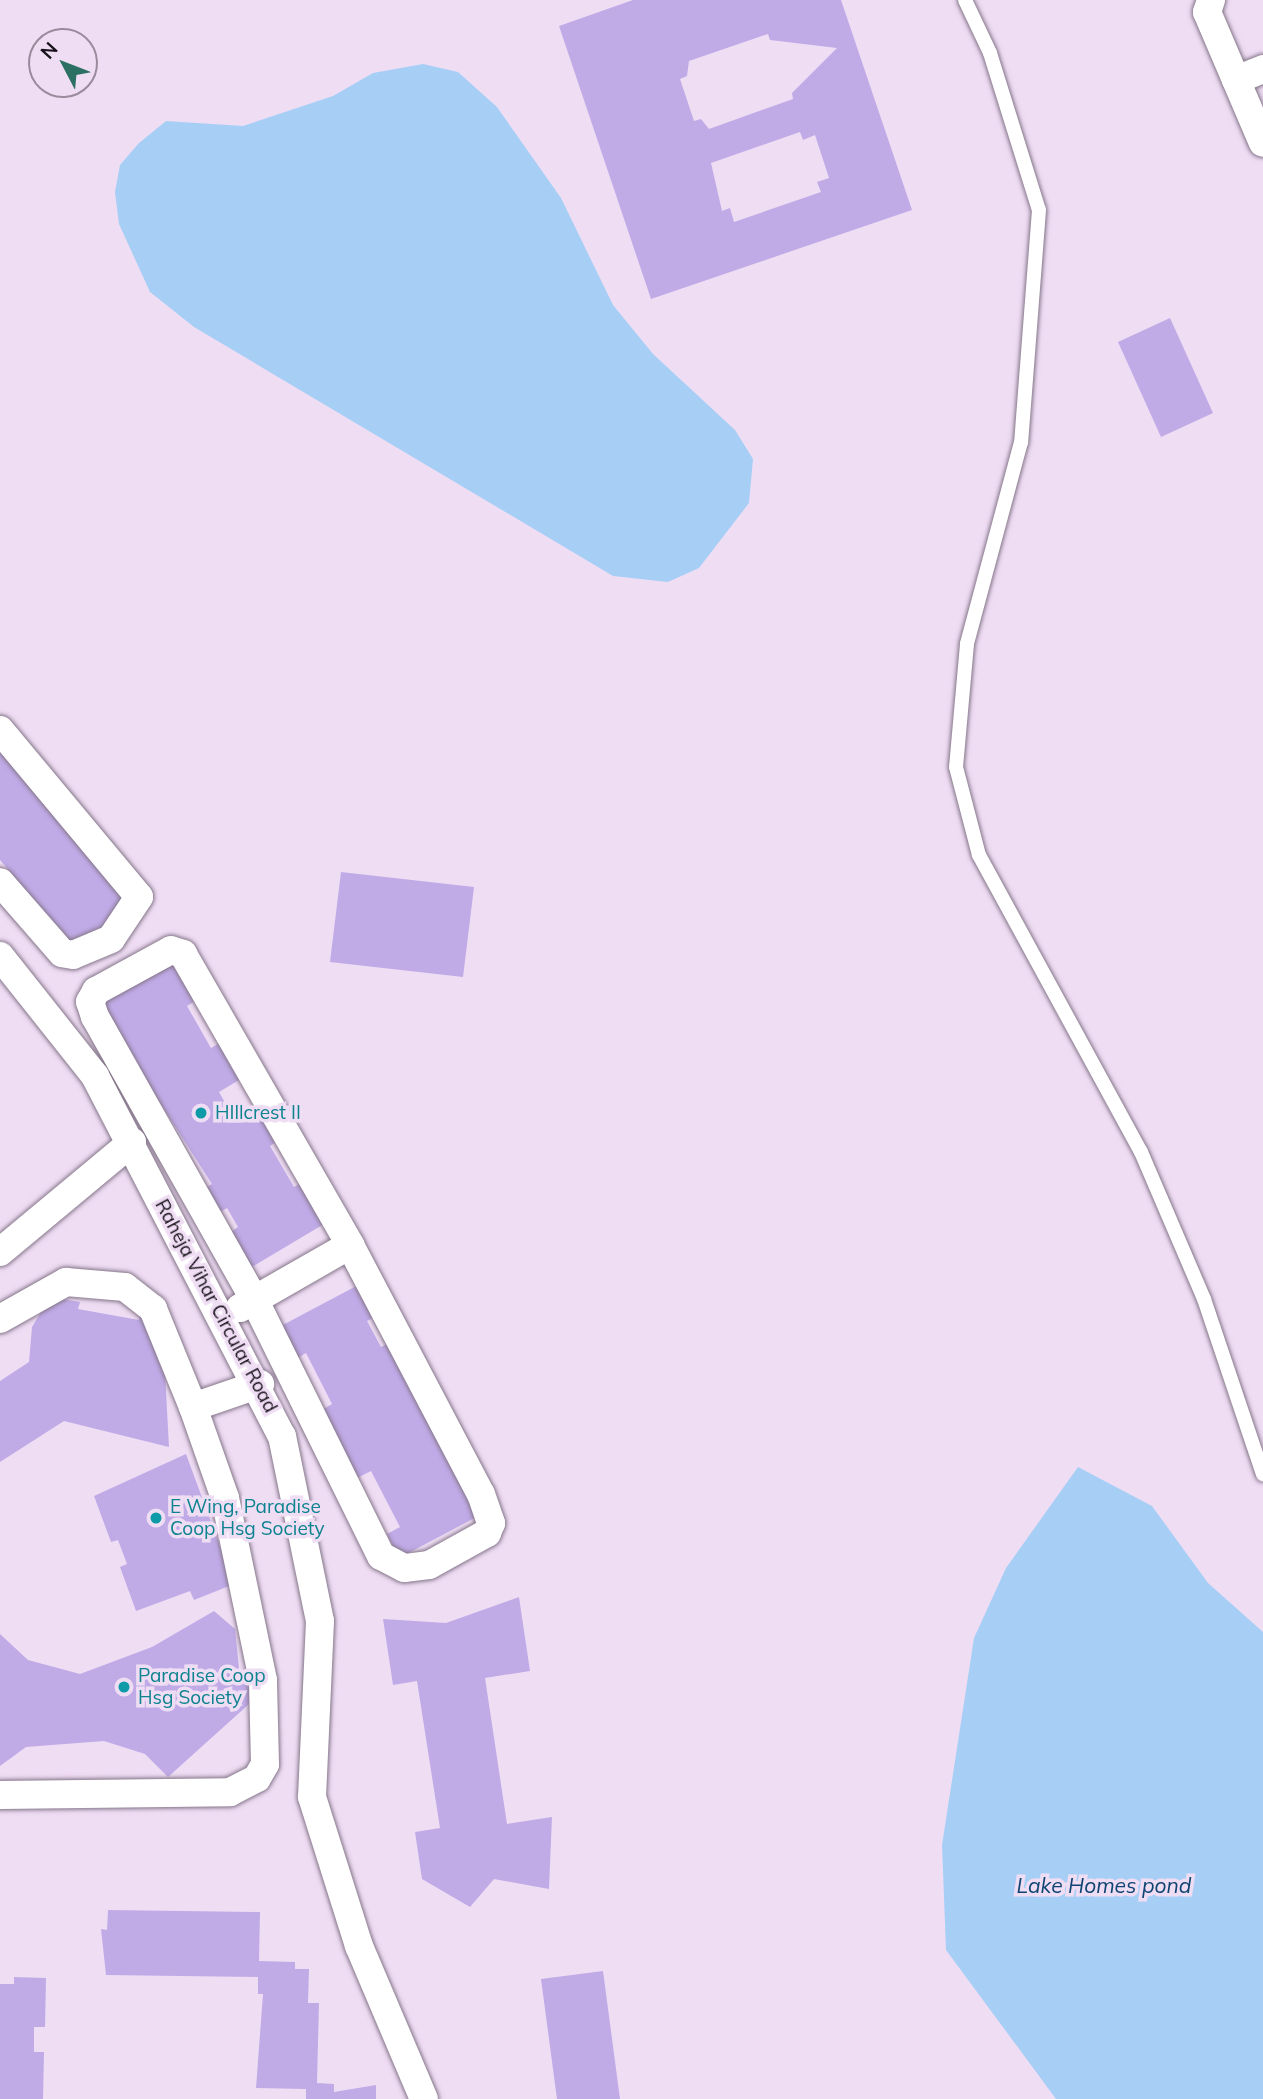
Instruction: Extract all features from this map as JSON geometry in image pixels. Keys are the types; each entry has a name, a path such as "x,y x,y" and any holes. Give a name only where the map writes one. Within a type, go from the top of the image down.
{"street":[{"path":"1211,0 1207,12 1263,143"},
{"path":"1236,80 1263,68"},
{"path":"0,730 139,897 111,939 73,954 62,953 0,882"},
{"path":"171,950 183,954 350,1245 481,1494 491,1523 479,1542 415,1568 381,1556 254,1299 95,1017 90,1002 96,991 171,950"},
{"name":"Raheja Vihar Circular Road","path":"0,956 95,1076 260,1384 282,1436 320,1621 312,1797 359,1946 424,2099"},
{"path":"0,1252 132,1142"},
{"path":"222,1317 350,1245"},
{"path":"0,1319 66,1282 125,1287 153,1309 193,1407 225,1499 263,1680 265,1764 248,1788 230,1792 0,1795"},
{"path":"193,1407 260,1384"}],"lane":[{"path":"965,0 990,53 1040,210 1021,442 967,643 956,767 979,855 1146,1164 1204,1299 1263,1474"}],"water":[{"path":"423,64 458,72 497,107 561,198 613,305 653,354 735,430 753,459 749,503 699,568 668,582 613,576 194,327 150,292 119,224 115,192 120,165 139,143 166,121 243,126 333,96 373,73"},
{"name":"Lake Homes pond","path":"1078,1467 1152,1506 1208,1583 1263,1632 1263,2099 1056,2099 946,1950 942,1845 974,1638 1006,1568"}],"building":[{"path":"633,0 841,0 912,210 651,299 559,26","holes":["768,34 770,40 837,48 792,93 793,99 709,129 701,119 694,121 680,79 687,76 689,61","800,132 803,140 815,135 829,178 817,182 821,192 734,222 730,208 722,211 711,163"]},
{"path":"1170,318 1213,413 1161,437 1118,342"},
{"path":"0,746 129,897 106,927 71,943 0,860"},
{"path":"341,872 474,887 463,977 330,962"},
{"name":"HIllcrest II","path":"174,957 198,999 187,1006 211,1048 223,1041 244,1077 219,1092 235,1120 261,1105 280,1139 270,1146 294,1187 305,1181 329,1221 252,1267 231,1232 238,1227 227,1208 220,1212 205,1188 212,1184 96,1003"},
{"path":"362,1283 379,1315 367,1321 381,1347 393,1341 411,1378 406,1381 482,1514 399,1558 387,1534 400,1527 371,1471 357,1478 322,1410 332,1404 306,1353 296,1359 279,1327"},
{"path":"50,1297 80,1302 78,1309 139,1320 140,1313 164,1353 169,1447 64,1421 0,1462 0,1381 29,1362 32,1327"},
{"name":"E Wing, Paradise Coop Hsg Society","path":"186,1454 234,1584 194,1600 190,1591 136,1611 120,1567 127,1564 118,1540 111,1542 94,1496"},
{"path":"519,1597 530,1671 485,1678 507,1824 552,1817 549,1889 494,1879 470,1907 422,1879 415,1832 440,1828 417,1681 393,1685 383,1619 446,1623"},
{"name":"Paradise Coop Hsg Society","path":"214,1611 235,1629 240,1678 258,1696 168,1777 145,1754 104,1741 26,1747 0,1766 0,1634 28,1660 80,1674 152,1647"},
{"path":"108,1910 260,1912 259,1961 295,1962 295,1969 309,1969 308,2003 319,2003 317,2083 334,2084 334,2092 376,2085 376,2099 306,2099 306,2089 256,2088 263,1994 258,1994 258,1977 106,1975 101,1929 107,1930"},
{"path":"603,1971 620,2099 557,2099 541,1979"},
{"path":"14,1977 46,1978 45,2027 34,2027 34,2052 44,2052 43,2099 0,2099 0,1984 14,1984"}],"place":[{"name":"HIllcrest II","path":"201,1113"},
{"name":"E Wing, Paradise Coop Hsg Society","path":"156,1518"},
{"name":"Paradise Coop Hsg Society","path":"124,1687"}]}
